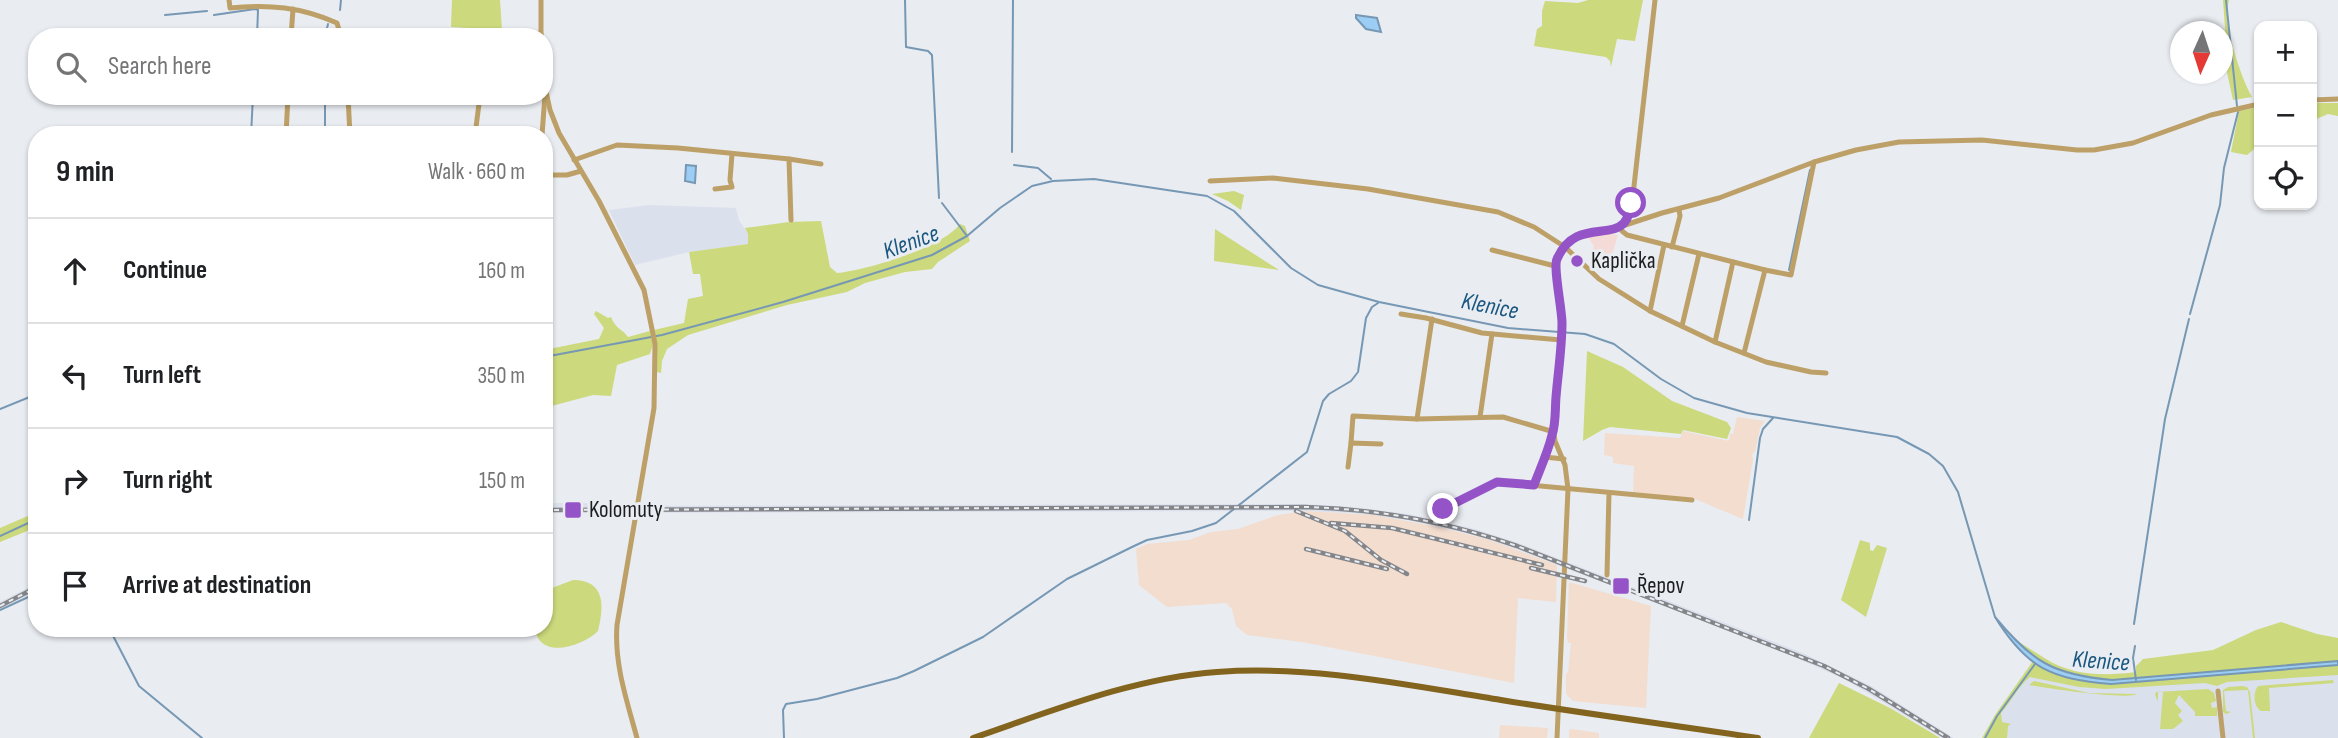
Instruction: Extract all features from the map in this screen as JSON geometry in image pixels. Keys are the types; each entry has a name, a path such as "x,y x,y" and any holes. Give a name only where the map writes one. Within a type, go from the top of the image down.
{"main road":[{"path":"972,738 1115,691 1215,672 1279,671 1318,673 1758,738"}],"street":[{"path":"229,0 230,8 249,6 313,12 337,23 338,28"},
{"path":"541,0 541,28"},
{"path":"1621,226 1629,214 1633,195 1655,0"},
{"path":"292,28 293,9"},
{"path":"2317,100 2338,99"},
{"path":"286,126 288,105"},
{"path":"348,105 350,126"},
{"path":"476,126 479,105"},
{"path":"543,126 544,105"},
{"path":"550,105 559,133 599,201 644,290 655,344 654,408 616,643 620,674 637,738"},
{"path":"1534,485 1554,432 1562,326 1556,260 1565,247 1585,232 1621,226 1719,198 1814,162 1856,150 1899,142 1982,140 2077,150 2103,149 2133,143 2211,115 2254,105"},
{"path":"574,160 617,145 678,148 821,164"},
{"path":"715,189 732,187 730,180 733,154"},
{"path":"789,159 791,220"},
{"path":"1621,226 1627,235 1791,275 1814,162"},
{"path":"553,175 581,171"},
{"path":"1210,181 1285,180 1368,189 1499,212 1534,227 1565,247 1599,279 1650,311 1715,342 1766,362 1826,373"},
{"path":"1672,247 1679,210"},
{"path":"1650,311 1664,245"},
{"path":"1492,250 1555,266"},
{"path":"1682,326 1699,254"},
{"path":"1715,342 1733,262"},
{"path":"1744,353 1765,270"},
{"path":"1401,314 1492,334 1561,339"},
{"path":"1417,419 1432,319"},
{"path":"1480,417 1492,334"},
{"path":"1348,467 1353,416 1417,419 1503,417 1554,432"},
{"path":"1554,432 1564,459 1568,489 1557,738"},
{"path":"1350,443 1381,444"},
{"path":"1544,457 1564,459"},
{"path":"1443,509 1497,482 1692,500"},
{"path":"1607,575 1609,493"},
{"path":"2218,691 2223,738"}],"shaded area":[{"path":"649,205 736,208 739,220 748,234 748,244 689,252 635,265 609,210"},
{"path":"1606,233 1618,235 1610,262 1591,254 1594,246 1587,236"},
{"path":"1737,417 1765,421 1752,454 1743,519 1695,499 1633,492 1634,466 1613,463 1613,457 1604,455 1605,433 1680,438 1683,431 1729,441"},
{"path":"553,503 619,506 1305,504 1408,514 1475,529 1518,543 1805,654 1871,686 1954,738 1942,738 1848,681 1779,650 1516,549 1474,535 1407,520 1352,513 553,513"},
{"path":"1305,511 1374,515 1439,527 1490,540 1557,565 1556,602 1518,598 1514,683 1302,642 1247,635 1236,626 1232,609 1226,603 1167,607 1139,585 1136,549 1147,544 1189,540 1211,532 1238,529 1278,515"},
{"path":"1569,582 1651,606 1646,708 1573,701 1566,694 1571,643 1568,643 1567,638"},
{"path":"28,588 28,595 0,609 0,602"},
{"path":"2032,664 2082,683 2338,670 2338,738 1988,738 1998,712"},
{"path":"1500,725 1548,728 1547,738 1499,738"},
{"path":"1569,730 1599,733 1599,738 1569,738"}],"green space":[{"path":"452,0 500,0 502,28 451,27"},
{"path":"1588,0 1643,0 1635,41 1617,39 1611,67 1606,57 1534,46 1537,29 1542,26 1545,1 1578,3"},
{"path":"2223,0 2229,0 2228,21 2225,21"},
{"path":"2233,46 2252,97 2233,100 2230,84 2233,84"},
{"path":"2317,103 2338,103 2338,116 2328,114 2317,119"},
{"path":"2254,108 2254,149 2247,155 2231,152 2239,111"},
{"path":"1234,191 1244,195 1241,210 1212,194"},
{"path":"821,221 830,267 837,273 884,263 921,249 951,233 960,224 965,226 970,241 932,269 905,272 865,283 847,292 787,305 688,335 667,349 661,373 657,372 654,330 684,323 688,299 703,296 700,274 693,274 689,252 748,244 745,228"},
{"path":"1215,229 1279,270 1214,261"},
{"path":"596,311 611,317 615,325 628,337 650,331 653,344 650,354 617,365 611,396 593,395 553,406 553,348 599,339 604,328 594,314"},
{"path":"1587,351 1623,367 1672,401 1727,422 1731,428 1727,439 1683,430 1681,434 1610,427 1583,441"},
{"path":"28,516 28,531 0,542 0,528"},
{"path":"1860,540 1870,543 1870,550 1873,551 1877,545 1887,548 1866,617 1841,600"},
{"path":"573,580 592,585 600,596 598,631 573,645 553,647 544,644 538,637 553,637 553,588"},
{"path":"2281,622 2338,638 2338,661 2112,680 2058,669 2035,657 2013,639 2067,669 2113,674 2136,672 2136,666 2143,659 2213,650 2256,630"},
{"path":"2033,661 2059,676 2111,684 2338,665 2338,675 2227,682 2217,686 2205,683 2106,689 2079,687 2030,677 2001,713 2002,722 2011,724 2008,726 2007,738 1982,738"},
{"path":"2333,680 2334,683 2269,688 2270,711 2261,711 2255,702 2258,686"},
{"path":"2034,681 2089,693 2137,694 2103,695 2029,685"},
{"path":"1839,683 1890,708 1940,738 1809,738"},
{"path":"2247,687 2250,692 2255,738 2248,690 2224,691 2226,711 2231,712 2223,712 2223,690"},
{"path":"2208,689 2214,693 2216,701 2211,703 2212,708 2217,707 2217,716 2195,716 2195,712 2179,695 2175,703 2182,711 2178,715 2183,721 2173,729 2160,729 2163,692 2158,692 2158,701 2156,692"}],"water":[{"path":"1356,15 1377,18 1381,32 1366,29"},
{"path":"686,165 696,166 695,183 685,181"},
{"name":"Klenice","path":"1995,617 2021,645 2046,664 2092,678 2112,680 2338,661 2338,665 2111,684 2090,682 2057,674 2030,660 2018,649"}],"waterway":[{"path":"340,10 341,0"},
{"path":"905,0 906,47 928,51 932,55 939,198"},
{"path":"1012,152 1013,0"},
{"path":"2226,0 2237,106"},
{"path":"214,15 255,9 258,10 257,28"},
{"path":"165,15 207,11"},
{"path":"327,28 328,24"},
{"path":"251,126 253,105"},
{"path":"325,105 325,126"},
{"path":"2190,314 2220,205 2224,168 2238,112"},
{"path":"1014,165 1038,168 1051,179"},
{"path":"1789,270 1810,170"},
{"name":"Klenice","path":"553,355 662,335 783,302 932,255 967,236 1032,186 1053,181 1094,179 1207,196 1234,211 1291,268 1318,285 1379,302 1508,328 1585,334 1614,344 1661,379 1694,398 1747,413 1897,437 1929,454 1943,466 1958,492 1995,617"},
{"path":"942,203 967,236"},
{"path":"784,738 783,710 786,704 817,699 914,671 983,637 1067,579 1132,547 1147,540 1216,523 1307,452 1323,401 1329,394 1351,381 1358,372 1366,318 1372,307 1378,303"},
{"path":"2134,624 2165,419 2189,319"},
{"path":"0,409 28,398"},
{"path":"1749,520 1760,438 1763,429 1773,418"},
{"name":"Klenice","path":"0,536 28,523"},
{"path":"0,610 28,597"},
{"path":"114,637 139,686 202,738"},
{"path":"2135,646 2133,658 2136,680"},
{"path":"1985,738 1997,716 2035,664"}],"railway":[{"path":"553,510 1305,507 1386,514 1465,530 1517,546 1824,666 1869,689 1948,738"},
{"path":"1296,511 1345,531 1381,560 1407,574"},
{"path":"1331,523 1392,528 1542,565"},
{"path":"1306,549 1387,569"},
{"path":"1531,568 1585,581"},
{"path":"0,606 28,592"}],"place":[{"name":"Kaplička","path":"1577,261"},
{"name":"Kolomuty","path":"573,510"},
{"name":"Řepov","path":"1621,586"}],"route":[{"path":"1443,509 1497,482 1534,485 1554,432 1562,326 1556,260 1568,244 1585,232 1621,226 1629,214 1631,203"}]}
